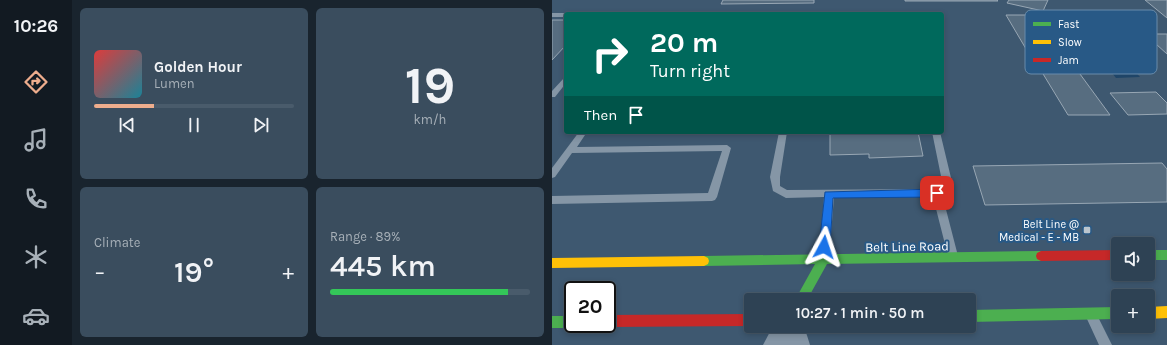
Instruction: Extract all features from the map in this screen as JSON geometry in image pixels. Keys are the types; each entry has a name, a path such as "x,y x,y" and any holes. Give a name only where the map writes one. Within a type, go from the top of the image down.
{"main road":[{"name":"Belt Line Road","path":"552,263 1111,255"},
{"path":"1155,255 1167,255"},
{"path":"805,293 824,260"},
{"path":"1155,313 1167,312"},
{"path":"976,316 1111,313"},
{"path":"616,321 744,320"},
{"path":"552,322 564,322"}],"street":[{"path":"775,345 782,333"},
{"path":"794,333 798,345"}],"lane":[{"path":"552,15 564,15"},
{"path":"552,95 564,81"},
{"path":"552,175 582,134"},
{"path":"783,134 775,177 776,188 786,194 937,193 947,182 936,134"},
{"path":"552,200 712,197 727,148 570,150"},
{"path":"937,193 953,258"},
{"path":"824,260 829,194"},
{"path":"1091,314 1106,345"}],"water":[{"path":"1113,74 1137,74 1140,77 1116,78"}],"building":[{"path":"723,0 814,0 814,3 721,4"},
{"path":"997,0 998,1 905,1"},
{"path":"1009,0 1048,0 1043,10 1007,3"},
{"path":"1145,0 1167,0 1167,18"},
{"path":"1006,15 1025,15 1025,47"},
{"path":"552,20 564,20 564,47 552,60"},
{"path":"1157,34 1167,34 1167,54 1157,45"},
{"path":"1043,74 1080,74 1110,115 1068,115"},
{"path":"1156,92 1167,103 1167,114 1128,115 1110,93"},
{"path":"830,134 918,134 923,156 869,158 869,154 830,155"},
{"path":"1162,163 1167,169 1167,202 985,205 973,166"}],"traffic: fast":[{"path":"1155,255 1167,255"},
{"path":"704,261 1041,256"},
{"path":"805,293 823,260"},
{"path":"976,316 1111,313"},
{"path":"552,322 564,322"}],"traffic: slow":[{"path":"552,263 704,261"},
{"path":"1155,313 1167,312"}],"traffic: jam":[{"path":"1041,256 1111,255"},
{"path":"616,321 744,320"}],"place":[{"name":"Belt Line @ Medical - E - MB","path":"1087,230"}],"route":[{"path":"824,247 829,194 937,193"}]}
